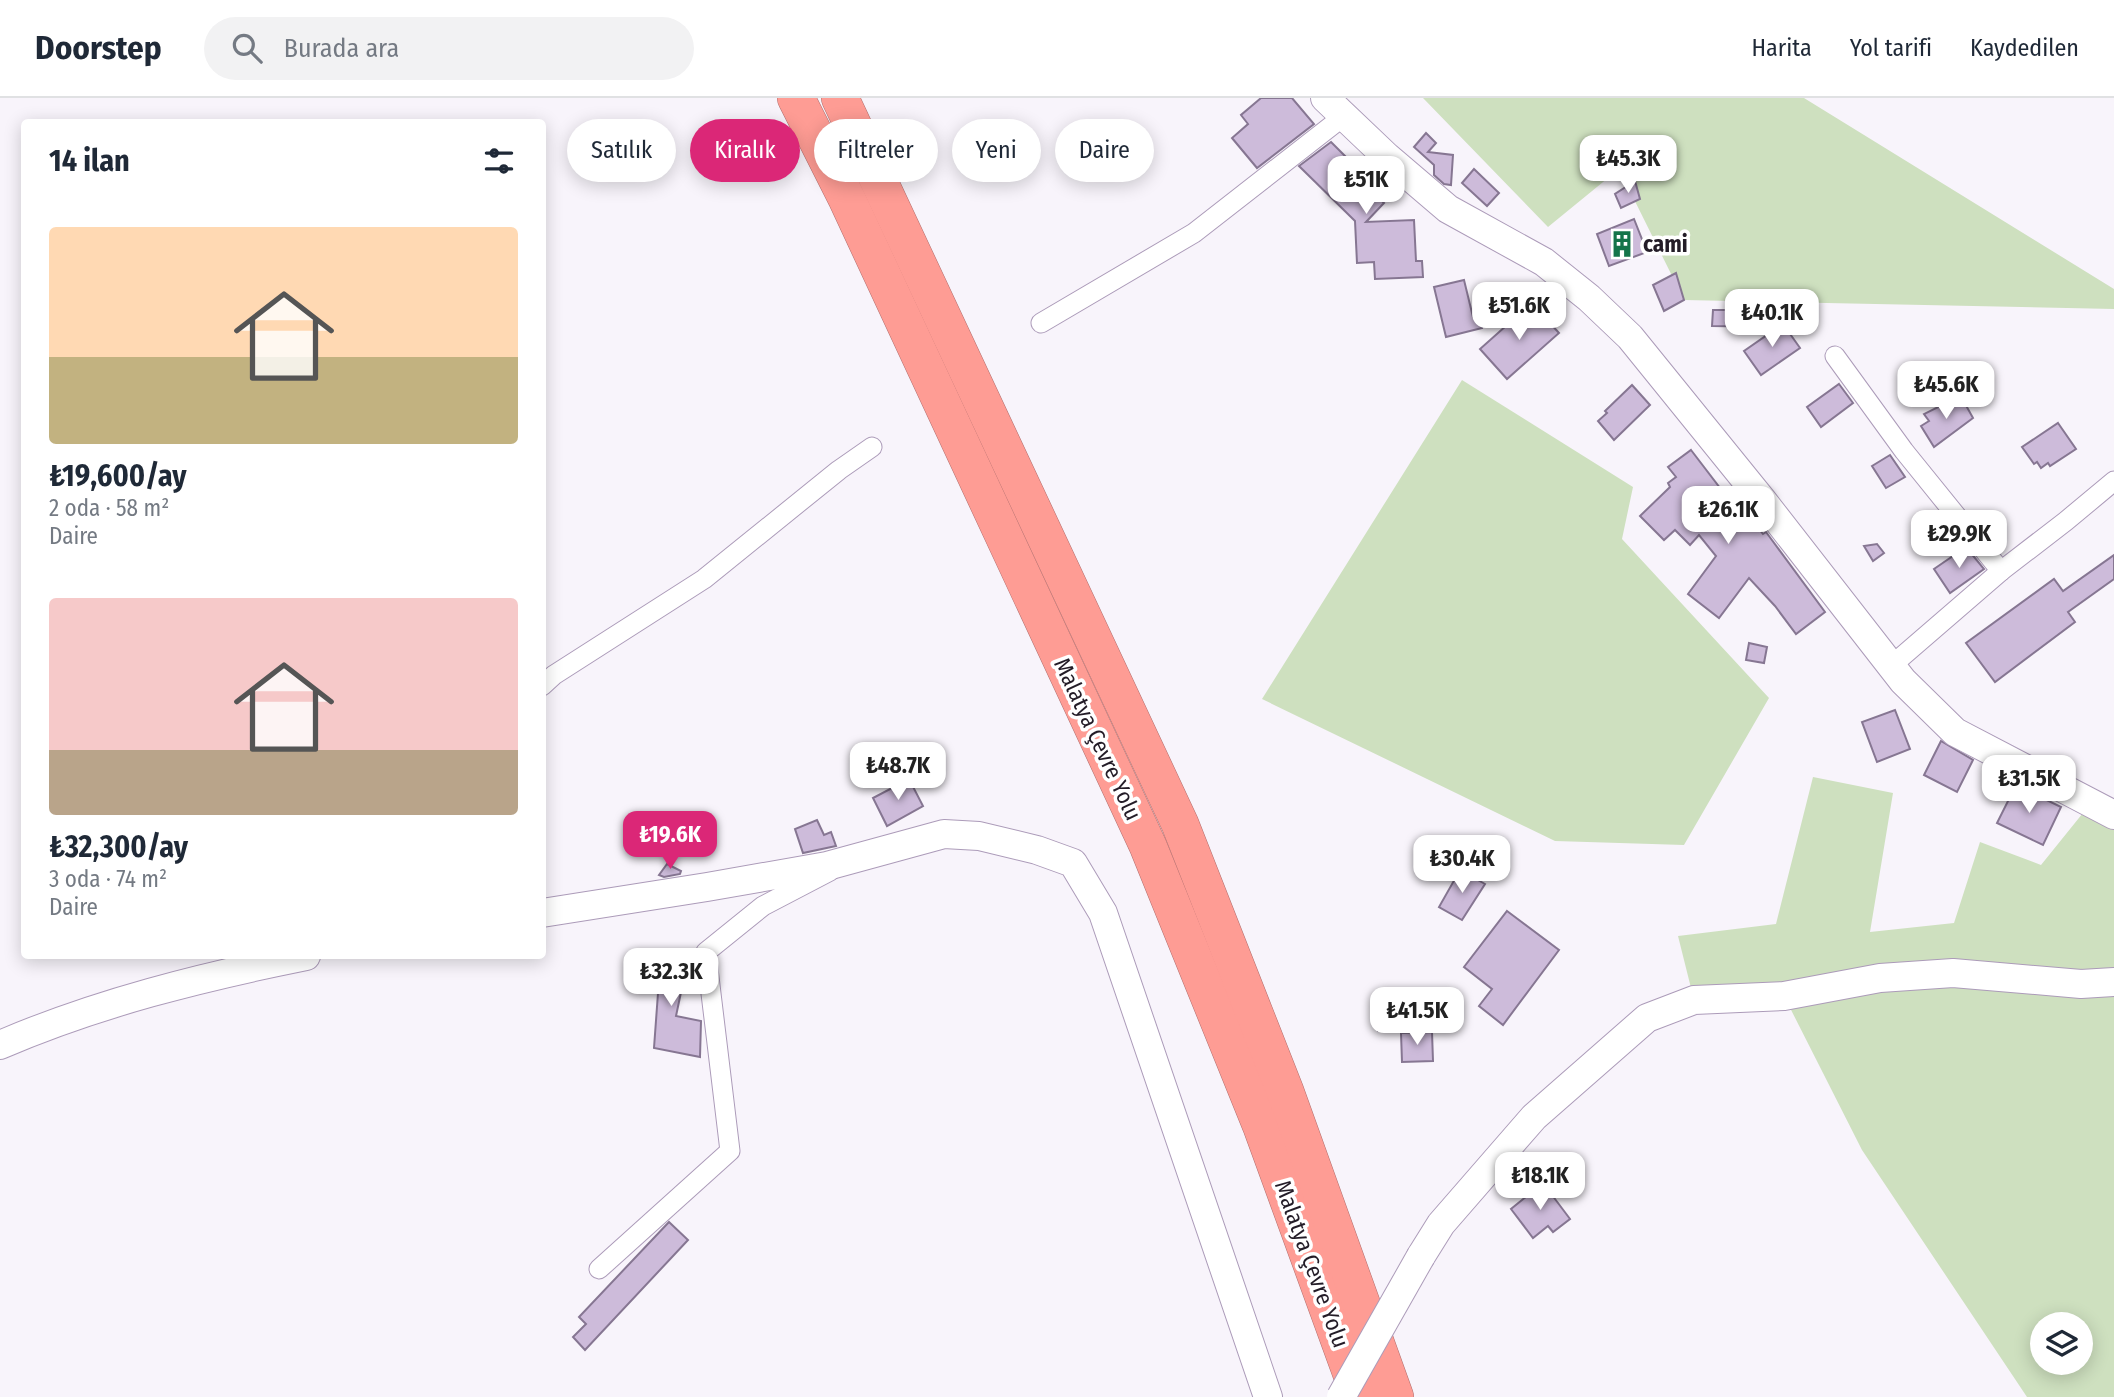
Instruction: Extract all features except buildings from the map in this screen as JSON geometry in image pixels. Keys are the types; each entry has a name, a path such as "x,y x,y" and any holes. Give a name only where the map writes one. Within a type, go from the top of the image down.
{"highway":[{"name":"Malatya Çevre Yolu","path":"796,98 847,199 1148,846 1261,1125 1360,1397"},
{"name":"Malatya Çevre Yolu","path":"840,98 1180,824 1286,1091 1395,1397"}],"street":[{"path":"1041,323 1195,233 1334,107 1448,209 1544,262 1589,298 1630,337 1903,681 1955,732 2114,816"},
{"path":"1835,356 1904,451 2001,570"},
{"path":"546,682 704,579 839,470 872,447"},
{"path":"1891,666 2001,570 2114,481"},
{"path":"546,911 707,887 849,860 944,834 979,836 1037,850 1073,863 1103,913 1268,1397"},
{"path":"599,1269 730,1150 706,952 763,906 849,860"},
{"path":"0,1045 44,1027 241,964 282,959"},
{"path":"1340,1397 1441,1224 1534,1117 1647,1018 1694,999 1784,996 1892,977 1953,973 2081,984 2114,982"}],"green space":[{"path":"1423,98 1804,98 2114,289 2114,309 1684,300 1619,169 1548,227"},
{"path":"1462,380 1633,487 1622,539 1769,698 1684,845 1555,841 1262,699"},
{"path":"1813,777 1893,793 1870,932 1954,923 1980,842 2041,865 2091,803 2114,812 2114,1397 2027,1397 1862,1150 1784,996 1694,1000 1678,936 1776,924"}],"place":[{"name":"cami","path":"1622,244"}]}
